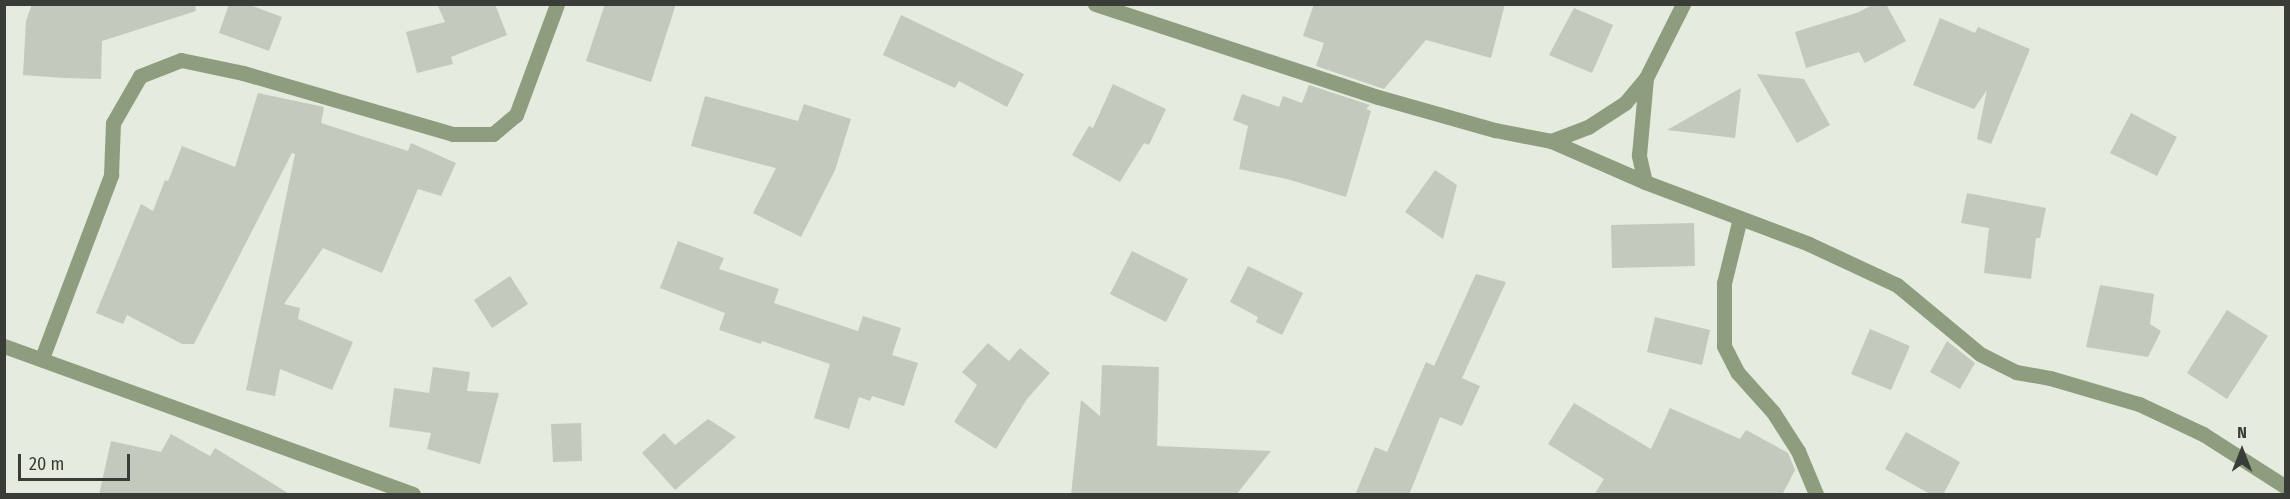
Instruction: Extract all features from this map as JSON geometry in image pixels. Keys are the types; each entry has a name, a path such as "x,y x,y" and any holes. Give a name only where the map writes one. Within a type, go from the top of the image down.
{"street":[{"path":"42,358 111,175 114,123 140,76 181,60 243,73 453,134 493,134 516,115 557,4"},
{"path":"1095,4 1378,97 1495,130 1551,141 1645,182 1809,244 1897,285 1980,354 2016,372 2050,378 2139,404 2203,434 2286,487"},
{"path":"1551,141 1588,127 1625,103 1646,78 1683,4"},
{"path":"1645,182 1639,154 1646,78"},
{"path":"1740,218 1724,283 1724,346 1738,373 1773,412 1798,451 1816,495"},
{"path":"4,346 413,495"}],"building":[{"path":"32,4 195,4 196,11 102,41 101,79 64,78 23,75 26,21"},
{"path":"229,4 247,4 282,17 269,51 219,33"},
{"path":"437,4 495,4 507,35 451,57 453,64 417,73 406,32 445,22"},
{"path":"605,4 676,4 651,82 586,61"},
{"path":"1314,4 1505,4 1491,58 1426,40 1384,89 1316,66 1324,43 1303,36"},
{"path":"1874,4 1886,4 1906,41 1865,63 1859,52 1806,68 1795,32 1859,12"},
{"path":"1574,8 1613,25 1592,73 1549,55"},
{"path":"901,15 1024,74 1007,107 959,81 955,88 883,55"},
{"path":"1940,18 1975,33 1978,27 2030,49 1991,144 1977,139 1987,90 1974,109 1913,85"},
{"path":"1757,74 1804,79 1830,125 1797,143"},
{"path":"1113,84 1166,109 1149,145 1144,143 1120,182 1072,155 1089,126 1093,128"},
{"path":"1309,85 1370,105 1366,109 1371,111 1346,197 1287,179 1239,169 1248,126 1233,120 1242,94 1279,107 1283,96 1302,103"},
{"path":"1741,88 1735,138 1667,130"},
{"path":"258,93 324,107 321,123 408,151 411,143 456,163 441,196 418,189 382,273 323,248 284,304 300,308 298,319 353,342 332,390 280,369 275,396 246,390 295,154 292,153 194,344 182,344 127,315 123,324 96,313 141,204 153,211 182,146 235,167"},
{"path":"705,96 798,121 804,104 851,119 835,170 801,237 753,213 776,168 691,146"},
{"path":"2131,113 2177,137 2157,176 2110,153"},
{"path":"1435,170 1457,185 1443,239 1405,212"},
{"path":"1967,193 2046,208 2040,238 2036,238 2031,279 1984,273 1989,228 1961,223"},
{"path":"1694,223 1695,266 1612,268 1611,225"},
{"path":"678,241 724,258 719,269 779,289 774,303 858,331 863,316 901,328 892,355 918,363 904,406 872,396 870,401 859,397 849,429 814,418 830,364 762,341 761,344 719,330 725,313 660,288"},
{"path":"1132,251 1188,279 1166,322 1110,294"},
{"path":"1248,266 1303,293 1282,335 1256,322 1258,317 1230,302"},
{"path":"1476,274 1506,282 1462,378 1480,386 1462,426 1440,417 1409,495 1355,495 1375,447 1387,452 1426,362 1434,366"},
{"path":"510,276 528,304 492,328 474,300"},
{"path":"2100,285 2154,294 2150,324 2161,331 2148,357 2086,347"},
{"path":"2227,310 2268,336 2227,399 2187,373"},
{"path":"1655,317 1710,330 1702,365 1647,352"},
{"path":"1870,329 1910,346 1891,390 1851,374"},
{"path":"1947,341 1975,363 1960,389 1930,372"},
{"path":"988,343 1009,361 1020,348 1050,373 1027,399 996,449 954,422 977,385 962,372"},
{"path":"1102,365 1159,367 1157,446 1271,451 1236,495 1071,495 1081,400 1100,416"},
{"path":"433,367 470,372 467,391 499,393 480,464 427,449 431,433 389,427 394,388 429,393"},
{"path":"1574,403 1651,449 1670,408 1740,439 1746,430 1788,453 1795,470 1782,495 1594,495 1604,479 1548,444"},
{"path":"708,419 736,437 675,490 642,453 664,433 675,445"},
{"path":"581,423 582,461 553,462 551,424"},
{"path":"1906,432 1960,462 1943,495 1932,495 1885,469"},
{"path":"171,434 210,456 215,448 291,495 99,495 111,441 161,452"}]}
